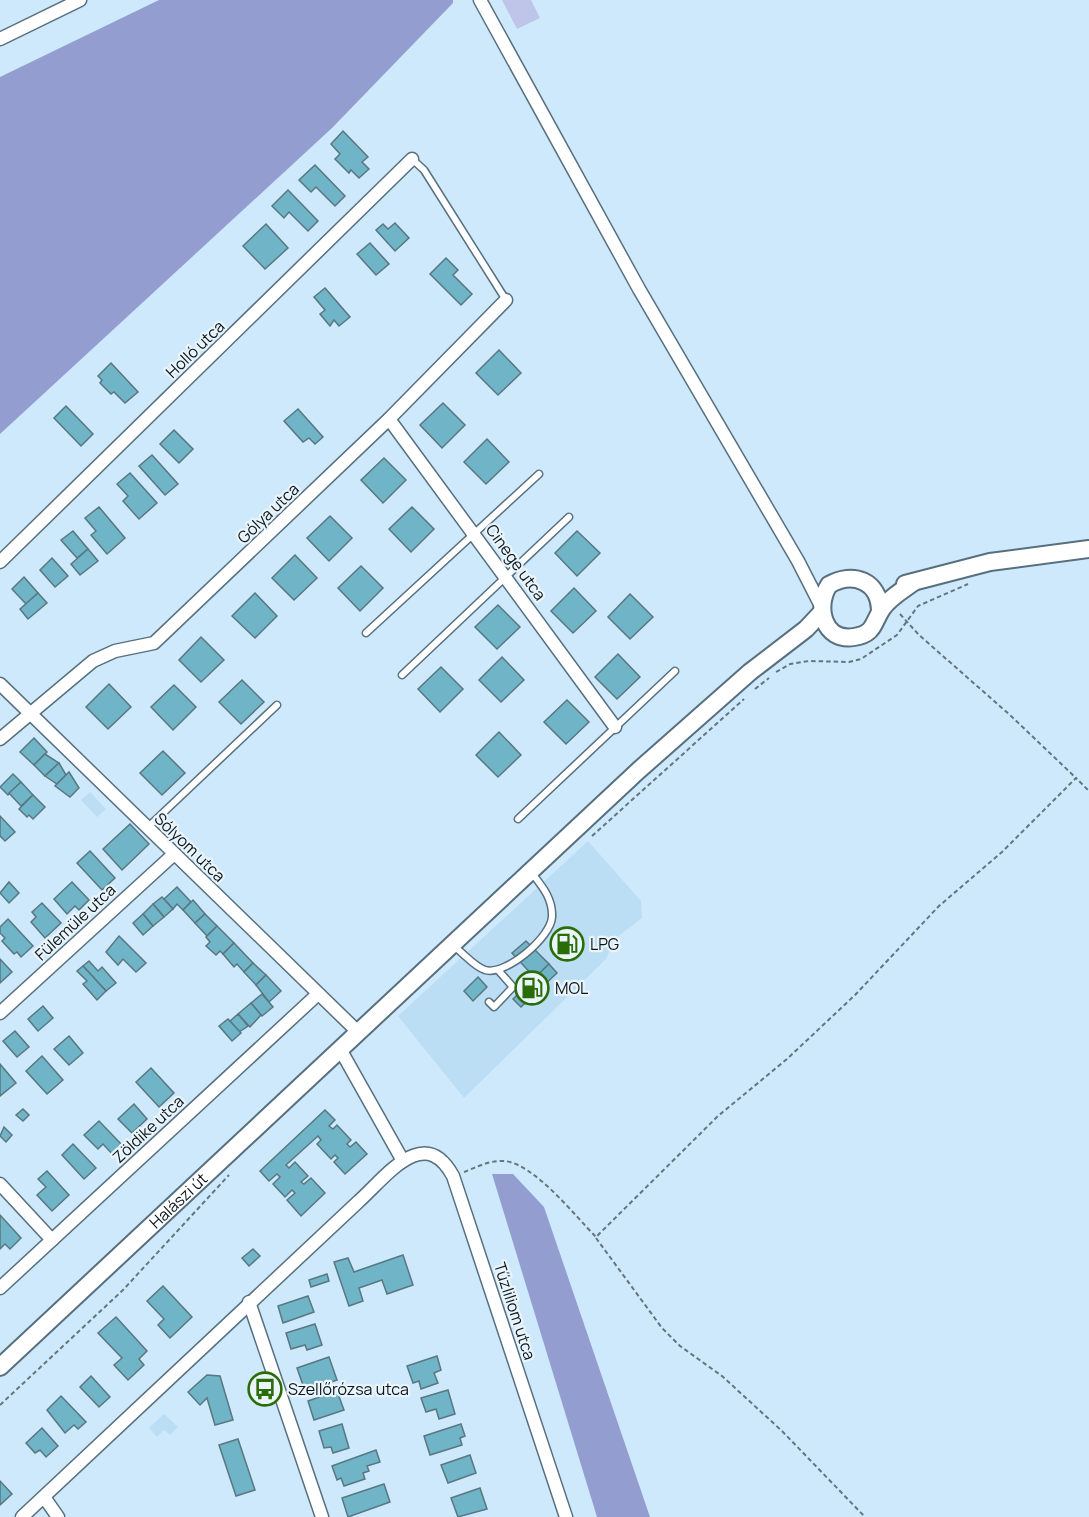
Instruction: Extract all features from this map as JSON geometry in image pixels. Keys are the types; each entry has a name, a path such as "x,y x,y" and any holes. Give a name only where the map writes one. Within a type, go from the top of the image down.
{"main road":[{"path":"786,646 820,610 829,585 847,578 857,579 873,587 914,582 953,570 1011,558 1089,549"},
{"path":"880,610 914,582"},
{"path":"820,610 831,630 846,638 865,634 877,622 880,610 880,602 873,587"},
{"path":"786,646 822,631 831,630"},
{"name":"Halászi út","path":"0,1367 693,720 750,672 786,646"}],"street":[{"path":"0,39 80,0"},
{"path":"480,0 639,289 798,561 820,610"},
{"name":"Holló utca","path":"0,562 412,159"},
{"name":"Gólya utca","path":"0,739 93,662 115,651 154,643 388,419 506,300"},
{"name":"Cinege utca","path":"388,419 475,533 615,727"},
{"path":"798,561 819,584 829,585"},
{"name":"Sólyom utca","path":"0,684 173,855 358,1032"},
{"name":"Fülemüle utca","path":"0,1013 173,855"},
{"name":"Zöldike utca","path":"0,1288 318,994"},
{"path":"22,1517 249,1302 405,1165 340,1048"},
{"name":"Tűzliliom utca","path":"405,1165 414,1154 426,1152 436,1155 446,1163 453,1176 566,1517"},
{"path":"0,1184 52,1240"},
{"path":"249,1302 322,1517"},
{"path":"44,1497 58,1517"}],"lane":[{"path":"412,159 424,170 506,300"},
{"path":"366,633 539,474"},
{"path":"402,675 569,517"},
{"path":"518,819 675,671"},
{"path":"147,829 277,705"},
{"path":"452,944 478,967 498,970 512,963 546,934 551,923 549,897 530,872"},
{"path":"489,1002 494,1007 513,987 498,970"}],"path":[{"path":"754,689 790,664 809,661 849,662 861,659 897,635 918,606 971,583"},
{"path":"900,614 1089,791"},
{"path":"586,841 747,696"},
{"path":"596,1237 718,1116 787,1059 855,995 939,906 1002,852 1076,778"},
{"path":"453,1176 488,1163 513,1163 544,1184 596,1237 662,1328 680,1346 722,1376 783,1431 865,1517"},
{"path":"0,1405 123,1290 236,1168"}],"shaded area":[{"path":"159,0 453,0 453,3 332,128 0,434 0,77"},
{"path":"502,0 531,0 540,18 517,29"},
{"path":"90,792 106,809 97,817 81,800"},
{"path":"588,841 641,901 642,918 616,938 606,959 464,1098 398,1016"},
{"path":"492,1174 513,1174 544,1207 650,1517 597,1517"},
{"path":"164,1414 178,1427 170,1435 164,1430 157,1437 149,1428"}],"building":[{"path":"343,131 368,157 362,162 369,169 359,178 351,170 349,173 335,159 340,154 331,144"},
{"path":"315,165 345,196 335,206 316,187 311,192 299,180"},
{"path":"288,190 318,221 308,231 289,212 284,218 272,206"},
{"path":"395,223 409,238 395,251 376,230 383,224 388,229"},
{"path":"266,224 288,248 265,269 243,246"},
{"path":"370,243 389,264 376,275 357,254"},
{"path":"446,258 458,270 453,275 472,294 461,305 430,274"},
{"path":"325,288 350,317 339,326 334,320 330,326 320,314 325,310 314,297"},
{"path":"499,350 521,373 498,395 476,373"},
{"path":"111,363 138,392 125,403 100,383 102,380 98,376"},
{"path":"443,403 465,425 442,448 420,425"},
{"path":"66,406 93,434 81,446 54,418"},
{"path":"298,409 323,437 315,444 309,438 303,442 284,421"},
{"path":"174,430 193,449 179,463 160,444"},
{"path":"487,439 509,462 486,484 464,462"},
{"path":"152,455 178,484 165,495 139,466"},
{"path":"384,458 406,480 383,503 361,480"},
{"path":"130,473 157,503 139,519 123,501 128,496 117,484"},
{"path":"99,507 125,538 107,554 91,535 96,531 85,518"},
{"path":"412,507 434,529 411,552 389,529"},
{"path":"330,516 352,538 329,561 307,538"},
{"path":"73,531 88,549 77,558 61,540"},
{"path":"577,531 600,553 577,576 555,553"},
{"path":"88,549 98,561 80,575 71,564"},
{"path":"295,555 317,578 294,600 272,578"},
{"path":"52,558 68,576 55,587 40,570"},
{"path":"361,566 383,588 360,611 338,588"},
{"path":"24,577 38,593 26,604 12,589"},
{"path":"574,588 596,611 573,633 551,611"},
{"path":"38,593 47,603 28,619 20,609"},
{"path":"255,593 277,616 255,638 232,616"},
{"path":"630,594 653,617 630,639 608,617"},
{"path":"498,605 520,627 497,649 475,627"},
{"path":"201,637 224,660 201,682 179,660"},
{"path":"618,654 640,677 617,699 595,677"},
{"path":"502,657 524,680 501,702 479,680"},
{"path":"441,667 463,689 440,712 418,689"},
{"path":"242,680 264,702 241,724 219,702"},
{"path":"109,684 131,707 108,729 86,707"},
{"path":"174,685 196,707 173,730 151,707"},
{"path":"567,700 589,722 566,744 544,722"},
{"path":"499,732 521,755 498,777 476,755"},
{"path":"34,738 47,752 34,765 20,752"},
{"path":"163,751 185,773 162,795 140,773"},
{"path":"45,754 59,763 45,776 34,765"},
{"path":"59,763 66,775 57,784 45,776"},
{"path":"69,772 79,788 70,797 55,786"},
{"path":"13,774 21,782 8,795 0,787"},
{"path":"21,782 33,795 21,806 9,793"},
{"path":"33,795 45,807 33,819 29,815 27,817 19,809"},
{"path":"0,816 15,832 5,841 0,836"},
{"path":"130,824 149,844 122,870 103,849"},
{"path":"90,851 115,878 102,890 77,863"},
{"path":"9,882 19,893 9,903 0,893"},
{"path":"72,882 89,900 79,910 75,906 67,914 54,899"},
{"path":"177,887 191,902 183,910 177,904 173,909 164,899"},
{"path":"162,897 173,909 164,917 153,904"},
{"path":"193,900 205,914 195,923 183,910"},
{"path":"42,903 61,923 45,938 31,922 36,917 32,912"},
{"path":"153,904 164,917 153,926 143,914"},
{"path":"143,914 153,926 143,935 133,923"},
{"path":"205,914 217,926 207,936 195,923"},
{"path":"8,919 33,946 21,957 17,952 14,954 2,941 5,938 0,933 0,927"},
{"path":"217,926 234,943 223,954 220,951 216,955 206,946 210,942 206,937"},
{"path":"119,936 146,963 136,972 123,959 118,965 106,952"},
{"path":"526,941 549,964 535,978 512,953"},
{"path":"234,943 253,963 244,972 237,964 234,967 223,954"},
{"path":"0,959 12,972 0,983"},
{"path":"89,961 98,971 102,967 116,983 106,991 83,966"},
{"path":"253,963 266,975 256,985 244,972"},
{"name":"MOL","path":"549,964 557,973 521,1007 513,999"},
{"path":"83,966 106,991 97,1000 83,984 87,981 77,971"},
{"path":"266,975 281,991 269,1002 256,985"},
{"path":"478,977 487,987 473,1001 464,991"},
{"path":"262,994 273,1007 262,1016 251,1003"},
{"path":"251,1003 261,1015 250,1027 238,1014"},
{"path":"43,1006 53,1018 38,1031 28,1019"},
{"path":"238,1014 248,1026 239,1032 230,1021"},
{"path":"228,1019 241,1033 232,1041 219,1026"},
{"path":"15,1031 29,1047 17,1057 3,1041"},
{"path":"69,1036 83,1053 69,1065 54,1049"},
{"path":"42,1056 63,1080 47,1094 26,1071"},
{"path":"0,1064 16,1083 0,1096"},
{"path":"151,1068 174,1093 159,1107 136,1082"},
{"path":"134,1104 147,1119 132,1133 118,1119"},
{"path":"23,1109 29,1115 23,1121 16,1115"},
{"path":"325,1110 335,1120 329,1126 333,1129 337,1125 351,1140 347,1144 350,1147 356,1142 367,1154 345,1174 334,1162 338,1158 335,1155 331,1159 317,1144 321,1140 318,1136 286,1165 289,1168 295,1162 308,1176 301,1182 304,1184 311,1178 325,1193 301,1216 287,1200 295,1193 292,1190 285,1197 273,1184 280,1177 277,1174 269,1181 260,1171"},
{"path":"99,1121 122,1145 113,1155 103,1144 98,1149 84,1135"},
{"path":"4,1127 12,1135 6,1142 0,1136"},
{"path":"73,1144 96,1168 84,1179 62,1155"},
{"path":"47,1171 69,1195 52,1211 37,1195 46,1187 38,1179"},
{"path":"0,1215 21,1238 10,1249 5,1244 0,1249"},
{"path":"253,1249 260,1256 249,1266 242,1258"},
{"path":"403,1255 413,1285 387,1294 382,1280 359,1288 363,1301 349,1306 334,1262 348,1258 354,1272"},
{"path":"327,1274 329,1281 311,1287 309,1280"},
{"path":"163,1286 192,1317 170,1338 158,1325 164,1319 147,1301"},
{"path":"308,1296 314,1312 283,1323 278,1306"},
{"path":"116,1317 147,1351 139,1359 144,1365 128,1380 114,1365 122,1358 98,1333"},
{"path":"315,1324 322,1345 307,1350 305,1345 291,1349 286,1333"},
{"path":"437,1356 441,1370 434,1373 438,1383 421,1389 419,1381 413,1383 407,1366"},
{"path":"329,1357 337,1380 305,1391 297,1368"},
{"path":"207,1375 220,1376 233,1420 215,1425 207,1398 200,1405 188,1392"},
{"path":"91,1376 110,1397 99,1407 80,1387"},
{"path":"448,1390 455,1414 439,1419 436,1409 426,1412 421,1398"},
{"path":"337,1391 344,1410 314,1420 308,1401"},
{"path":"61,1396 86,1422 78,1429 74,1425 65,1433 47,1410"},
{"path":"342,1424 349,1448 333,1453 331,1447 324,1448 319,1431"},
{"path":"461,1424 465,1436 460,1438 462,1445 430,1455 424,1436"},
{"path":"42,1428 58,1446 46,1457 40,1450 35,1453 26,1443"},
{"path":"238,1439 255,1490 236,1496 219,1445"},
{"path":"376,1450 380,1462 367,1466 369,1471 363,1473 365,1479 344,1486 341,1478 337,1480 332,1466"},
{"path":"470,1455 476,1473 448,1483 441,1465"},
{"path":"0,1481 12,1494 0,1505"},
{"path":"384,1484 390,1502 348,1517 342,1498"},
{"path":"480,1488 487,1509 458,1517 451,1498"}],"place":[{"name":"LPG","path":"567,944"},
{"name":"MOL","path":"532,988"},
{"name":"Szellőrózsa utca","path":"265,1389"}]}
